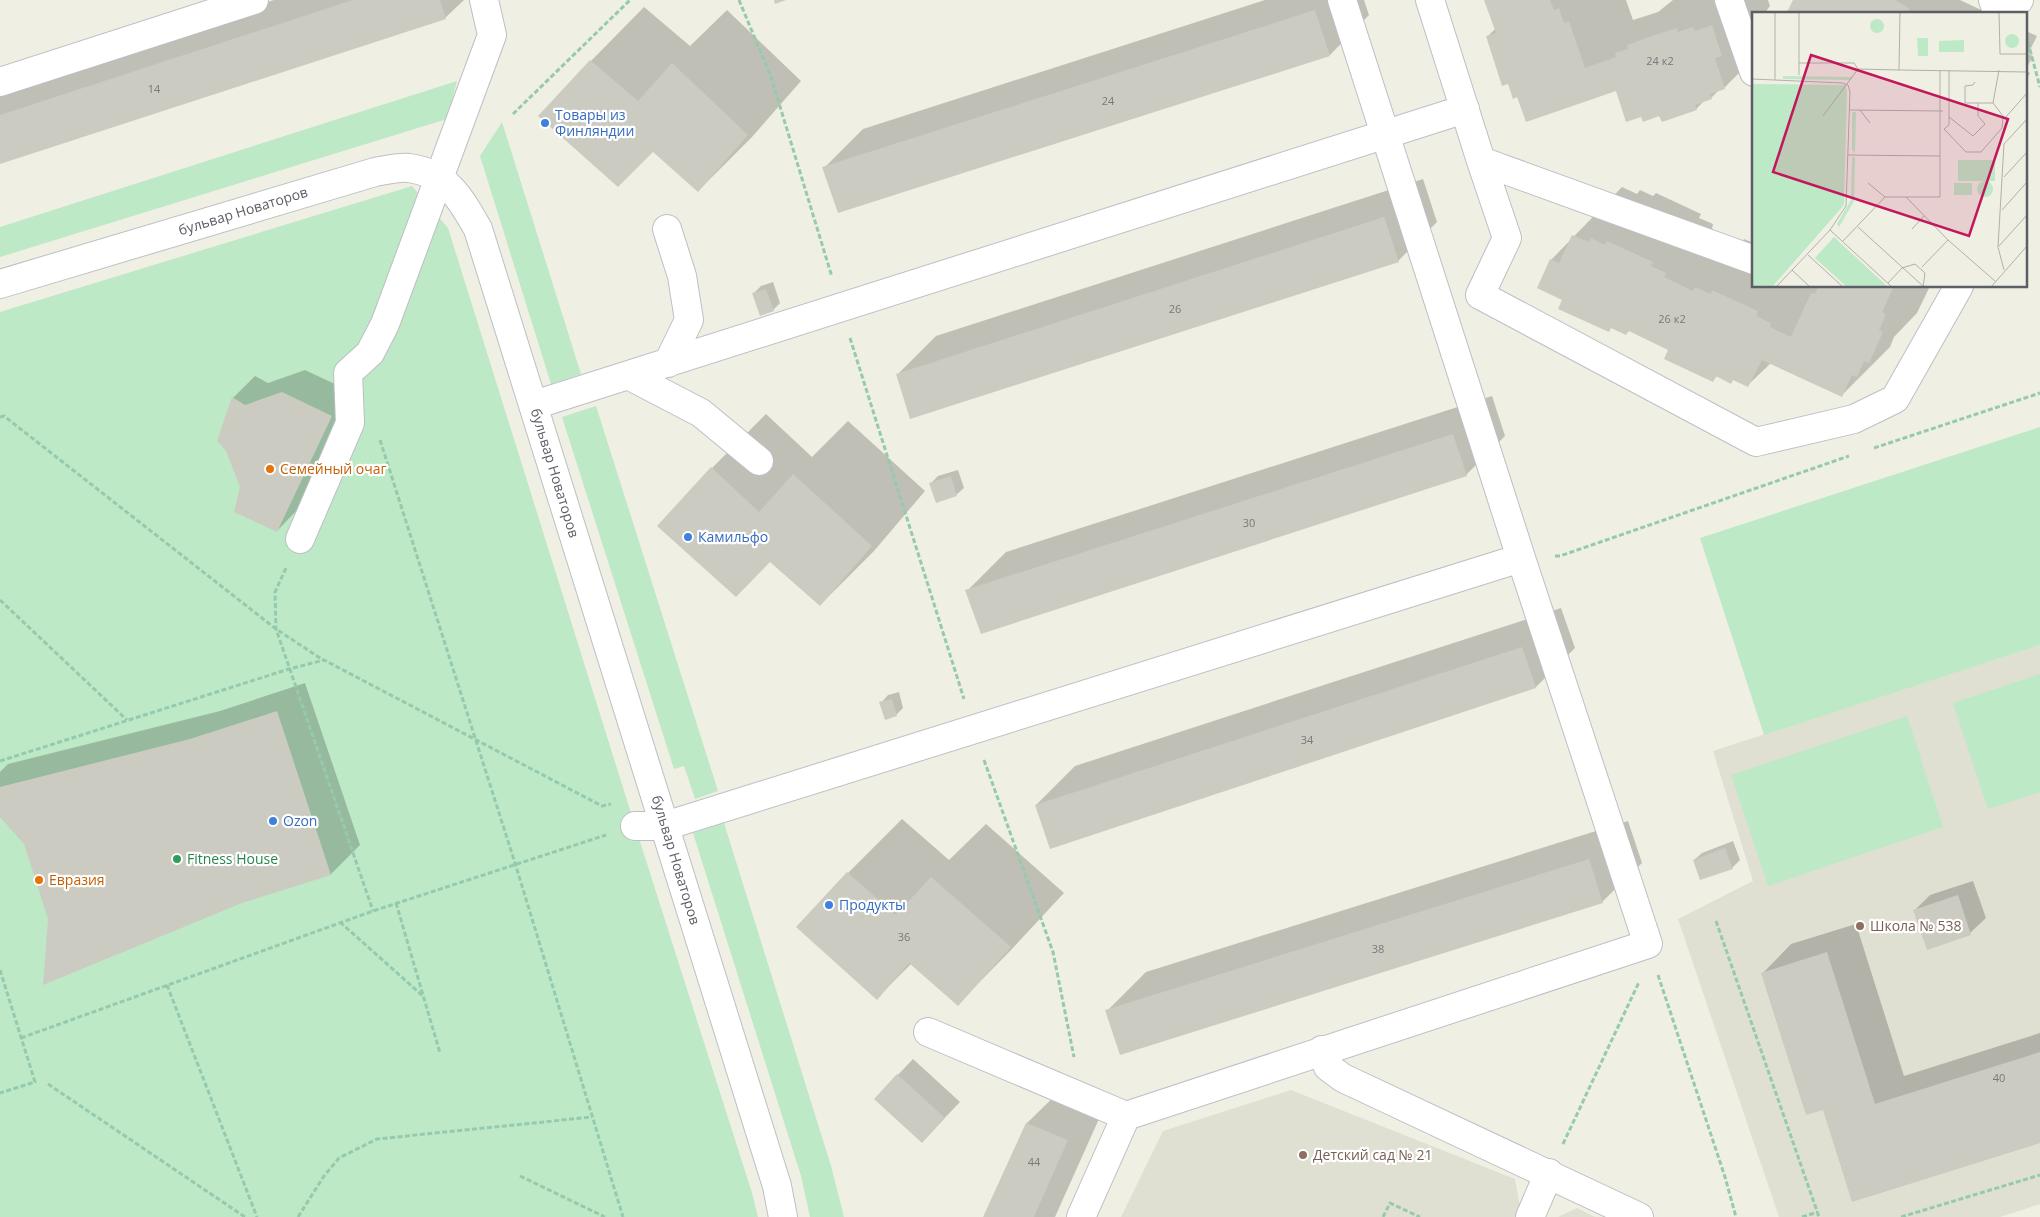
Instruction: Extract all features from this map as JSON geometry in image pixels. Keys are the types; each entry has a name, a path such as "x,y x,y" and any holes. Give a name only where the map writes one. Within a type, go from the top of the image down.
{"street":[{"path":"0,82 254,0"},
{"path":"300,539 350,423 348,373 370,353 385,324 492,35 484,0"},
{"path":"928,1032 1126,1116 1322,1050 1650,949 1521,558 1342,0"},
{"path":"1430,0 1507,238 1480,295 1756,442 1854,419 1895,400 1958,288"},
{"path":"1729,0 1752,66"},
{"path":"534,406 1465,109"},
{"path":"1481,161 1752,259"},
{"name":"бульвар Новаторов","path":"0,284 375,172 409,168 440,177 460,197 478,229 777,1186 783,1217"},
{"path":"667,228 682,276 689,320 668,363"},
{"path":"628,375 701,413 759,461"},
{"path":"635,826 665,826 1521,558"},
{"path":"1322,1050 1328,1066 1343,1078 1550,1173 1639,1217"},
{"path":"1081,1217 1126,1116"},
{"path":"1530,1217 1550,1173"}],"path":[{"path":"513,114 630,0"},
{"path":"739,0 771,77 973,730 1053,952 1082,1097"},
{"path":"2028,42 2040,87"},
{"path":"1865,451 2040,394"},
{"path":"0,417 4,416 276,629 324,660 602,806 620,801"},
{"path":"379,437 475,738 623,1217"},
{"path":"1521,558 1560,556 1856,454"},
{"path":"300,539 275,592 276,629 373,911"},
{"path":"0,600 127,720"},
{"path":"0,762 289,669 324,660"},
{"path":"21,1038 340,922 514,863 635,826"},
{"path":"396,903 440,1053"},
{"path":"1716,921 1820,1217"},
{"path":"340,922 424,997"},
{"path":"1550,1173 1650,949"},
{"path":"1650,949 1725,1177 1736,1217"},
{"path":"0,970 35,1082 0,1093"},
{"path":"168,985 257,1217"},
{"path":"48,1084 245,1217"},
{"path":"298,1217 324,1176 339,1158 377,1139 592,1117"},
{"path":"1901,1217 2040,1175"},
{"path":"520,1176 605,1217"},
{"path":"1383,1217 1390,1203 1420,1217"},
{"path":"1802,1217 1818,1212"}],"shaded area":[{"name":"Школа № 538","path":"2040,645 2040,1204 2000,1217 1779,1217 1678,919 1753,881 1713,751"},
{"name":"Детский сад № 21","path":"1291,1090 1515,1179 1520,1207 1537,1217 1121,1217 1163,1131"},
{"path":"1577,1208 1595,1217 1558,1217"}],"green space":[{"path":"457,81 447,119 0,257 0,227"},
{"path":"502,122 581,374 551,384 480,156"},
{"path":"412,186 448,228 758,1217 0,1217 0,312"},
{"path":"596,406 718,791 695,799 684,766 674,769 562,417"},
{"path":"2040,427 2040,645 1764,735 1700,538"},
{"path":"2040,674 2040,792 1988,809 1953,703"},
{"path":"1907,716 1943,827 1768,886 1731,775"},
{"path":"724,823 831,1166 844,1217 810,1217 801,1176 693,833"}],"building":[{"path":"353,0 440,0 446,19 0,164 0,115"},
{"path":"774,0 786,0 775,4"},
{"path":"1484,0 1550,0 1554,10 1559,8 1564,23 1569,21 1585,68 1616,57 1615,53 1628,49 1627,45 1652,36 1677,28 1678,32 1693,27 1695,31 1712,25 1722,56 1715,58 1725,89 1710,94 1712,99 1695,105 1697,110 1662,122 1659,116 1643,122 1641,117 1626,122 1616,91 1526,122 1517,97 1513,99 1508,84 1502,86 1486,36 1496,33"},
{"path":"1793,0 1895,0 1909,8 1908,12 1787,12"},
{"path":"1315,10 1330,56 838,213 822,167"},
{"path":"590,60 638,101 672,63 748,135 698,192 653,152 618,187 538,116"},
{"path":"1384,217 1399,262 910,419 896,374"},
{"path":"1572,235 1589,242 1591,238 1605,245 1607,241 1653,262 1651,266 1666,273 1664,277 1693,291 1695,287 1711,294 1712,290 1758,311 1756,316 1771,323 1770,327 1791,337 1811,293 1815,294 1818,288 1893,288 1882,312 1886,315 1879,330 1883,332 1869,363 1864,361 1857,377 1852,375 1842,397 1762,360 1748,387 1733,380 1731,384 1716,376 1713,382 1664,359 1668,350 1629,331 1626,335 1611,328 1609,332 1558,309 1562,300 1537,288 1550,259 1559,263"},
{"path":"766,289 774,311 760,316 752,293"},
{"name":"Семейный очаг","path":"282,392 332,416 277,532 234,512 240,487 226,451 217,441 232,397 245,405"},
{"path":"1453,434 1467,476 981,634 965,590"},
{"path":"711,467 759,512 793,474 872,546 820,606 770,562 736,597 657,526"},
{"path":"951,476 957,496 936,503 929,483"},
{"path":"1522,647 1536,688 1050,849 1035,805"},
{"path":"892,699 897,716 885,720 879,702"},
{"name":"Fitness House","path":"277,711 331,875 242,903 43,985 48,919 24,844 0,817 0,787 190,739"},
{"path":"1725,848 1733,869 1700,880 1693,860"},
{"path":"1589,859 1603,903 1120,1055 1105,1010"},
{"path":"847,872 896,915 931,877 1011,947 958,1006 909,963 877,1000 796,927"},
{"path":"1958,895 1971,935 1927,950 1913,910"},
{"path":"1827,952 1875,1104 2040,1052 2040,1143 1852,1202 1823,1110 1806,1115 1761,973"},
{"path":"897,1074 945,1118 922,1143 874,1099"},
{"path":"1026,1123 1068,1140 1034,1217 983,1217"}],"place":[{"name":"Товары из Финляндии","path":"545,123"},
{"name":"Семейный очаг","path":"270,469"},
{"name":"Камильфо","path":"688,537"},
{"name":"Ozon","path":"273,821"},
{"name":"Fitness House","path":"177,859"},
{"name":"Евразия","path":"39,880"},
{"name":"Продукты","path":"829,905"},
{"name":"Школа № 538","path":"1860,926"},
{"name":"Детский сад № 21","path":"1303,1155"}]}
